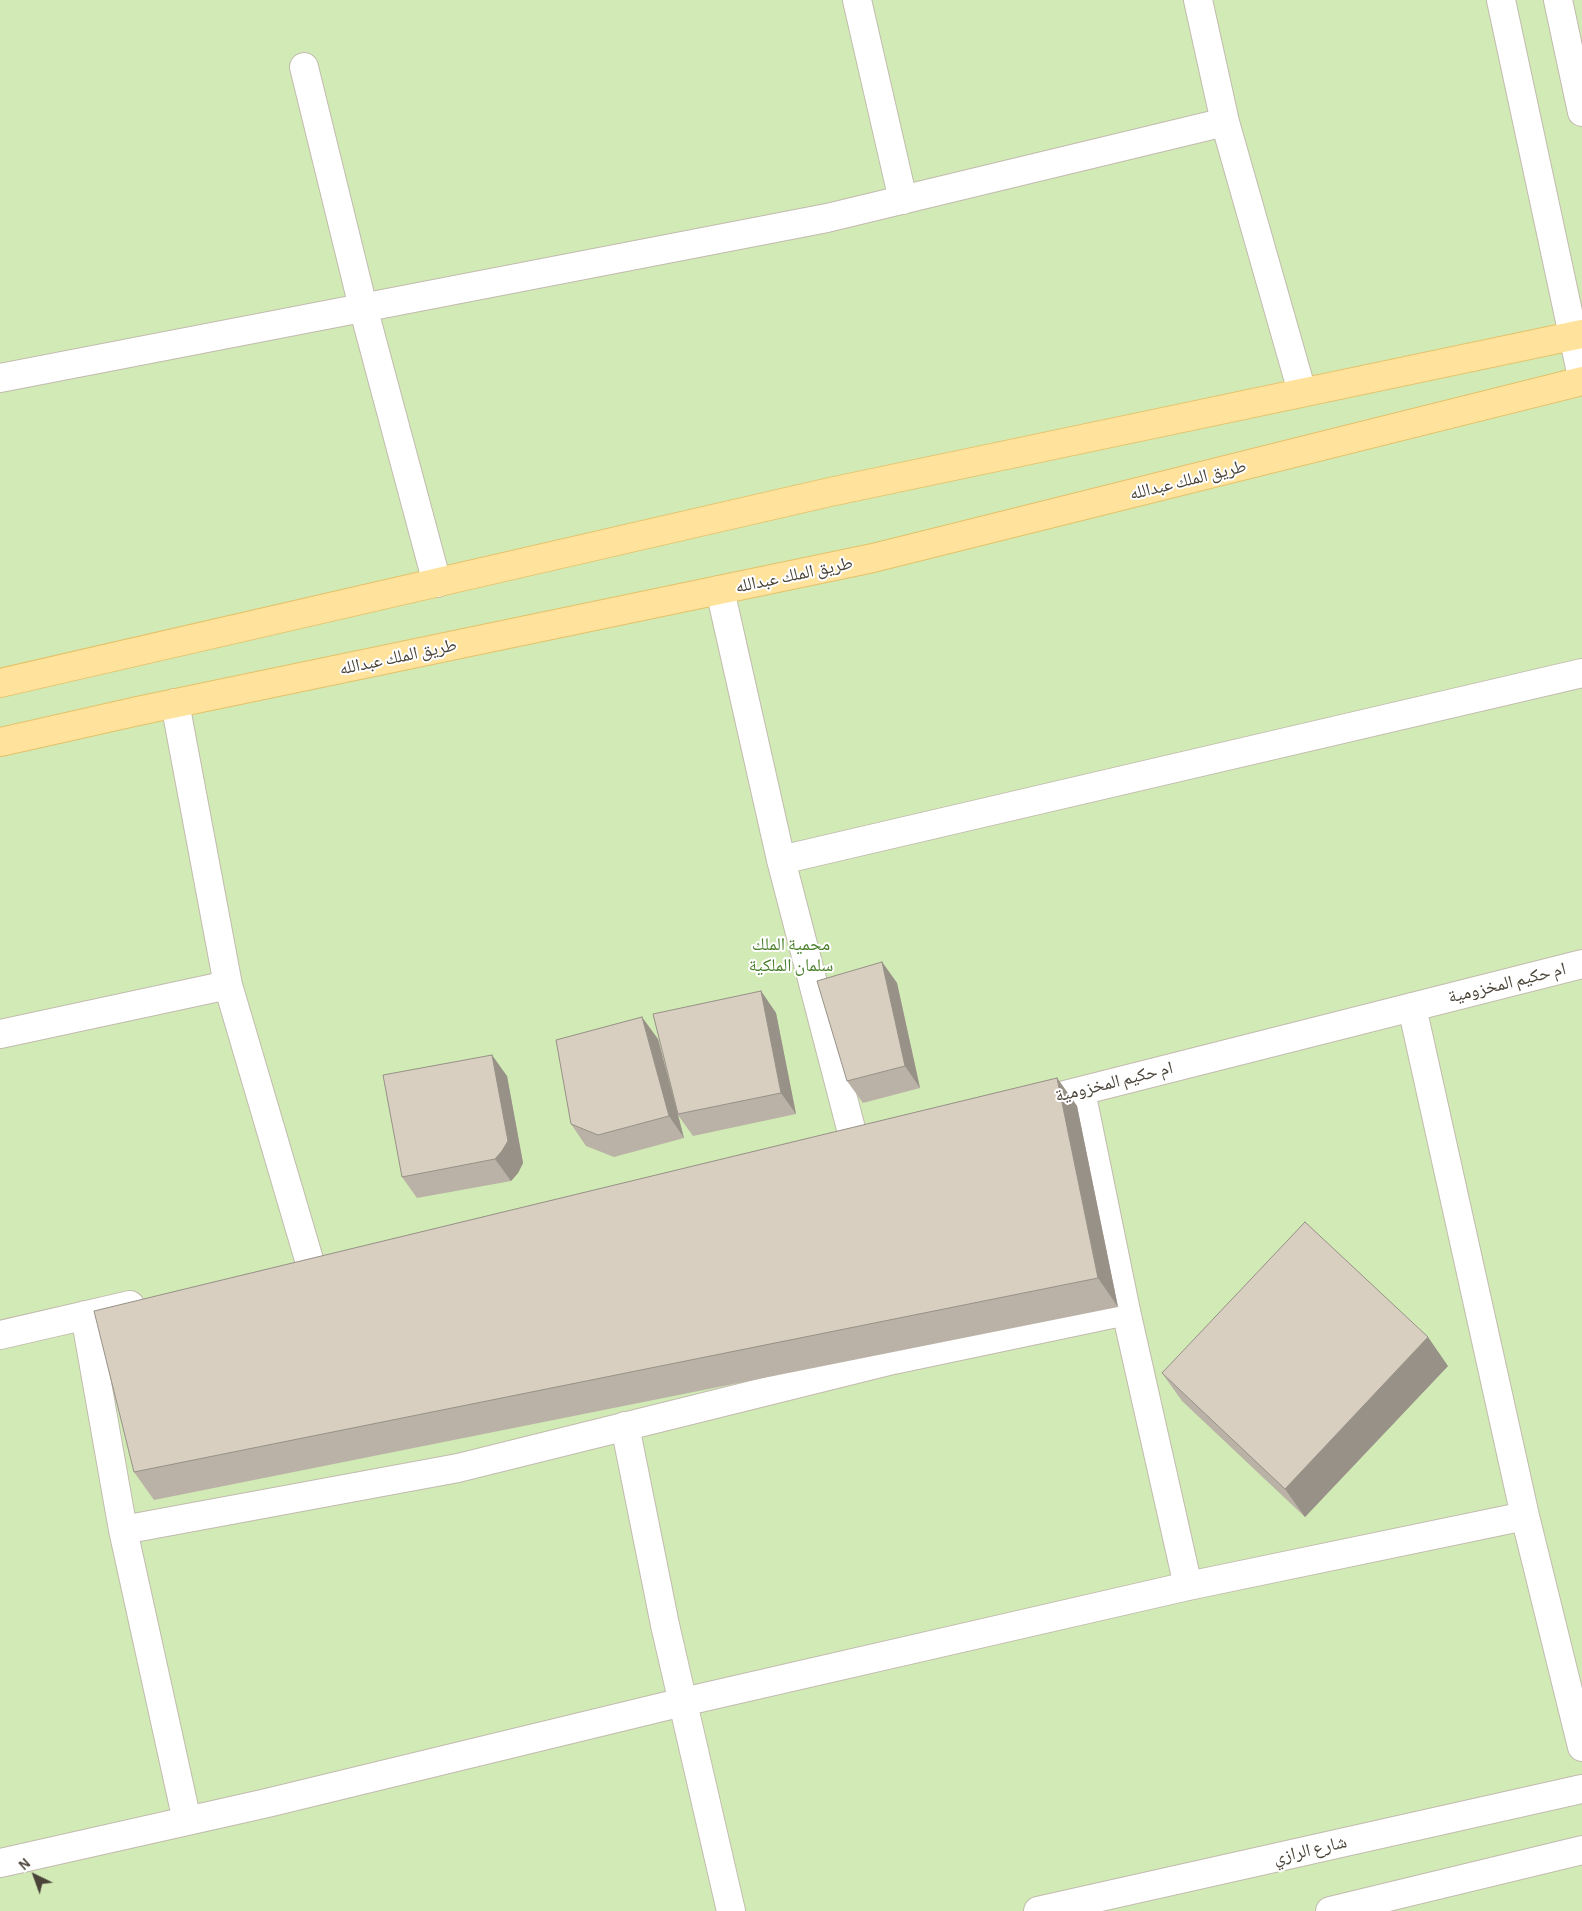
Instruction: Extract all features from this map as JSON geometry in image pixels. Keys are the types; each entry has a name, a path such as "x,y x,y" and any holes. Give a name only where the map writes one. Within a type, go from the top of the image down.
{"main road":[{"path":"0,683 830,492 1577,334"},
{"name":"طريق الملك عبدالله","path":"0,742 872,558 1582,381"}],"street":[{"path":"857,0 903,200"},
{"path":"1198,0 1225,122 1302,392"},
{"path":"1501,0 1577,334 1582,377"},
{"path":"1558,0 1575,44 1582,112"},
{"path":"304,67 363,308 437,583"},
{"path":"0,378 827,218 1225,122"},
{"path":"720,590 846,1150 884,1140"},
{"path":"781,860 1582,673"},
{"path":"175,704 228,985 320,1261 282,1270"},
{"name":"ام حكيم المخزومية","path":"1006,1110 1582,964"},
{"path":"0,1034 228,985"},
{"path":"1412,1007 1525,1516 1582,1747"},
{"path":"1081,1091 1126,1311 1188,1586"},
{"path":"0,1335 151,1300"},
{"path":"123,1530 458,1468 893,1360 1126,1311"},
{"path":"85,1315 123,1530 186,1821"},
{"path":"625,1426 683,1702 730,1911"},
{"path":"0,1863 186,1821 683,1702 1188,1586 1525,1516"},
{"name":"شارع الرازي","path":"1038,1911 1582,1789"},
{"path":"1330,1911 1582,1850"}],"green space":[{"name":"محمية الملك سلمان الملكية","path":"0,0 1582,0 1582,1911 0,1911"}],"building":[{"path":"882,962 905,1066 847,1081 817,981"},
{"path":"761,991 781,1093 678,1114 653,1014"},
{"path":"642,1017 669,1116 598,1135 571,1124 556,1040"},
{"path":"492,1055 508,1141 502,1151 495,1159 402,1177 383,1075"},
{"path":"1057,1078 1098,1278 134,1472 94,1311"},
{"path":"1305,1222 1428,1337 1285,1489 1162,1373"}]}
